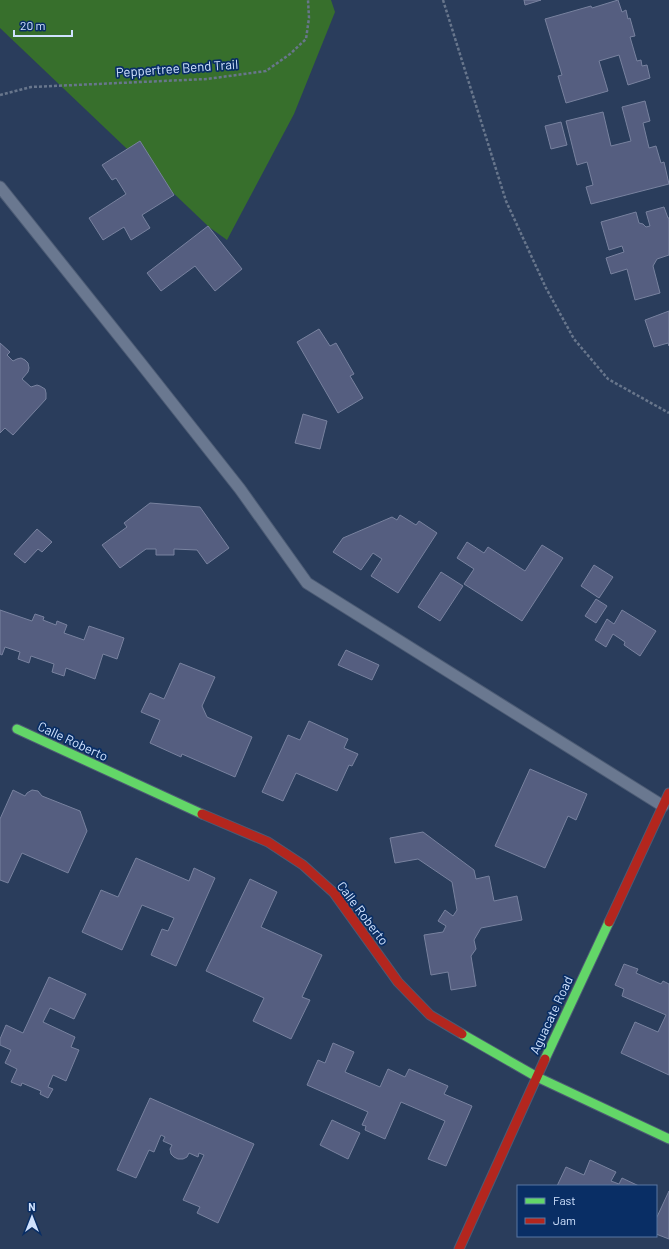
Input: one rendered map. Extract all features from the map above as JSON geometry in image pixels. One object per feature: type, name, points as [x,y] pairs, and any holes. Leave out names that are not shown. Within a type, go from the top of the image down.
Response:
[{"type":"street","name":"Calle Roberto","points":[[17,729],[184,806],[268,842],[303,865],[334,893],[398,982],[430,1014],[537,1077],[669,1139]]},
{"type":"street","name":"Aguacate Road","points":[[459,1249],[669,793]]},
{"type":"lane","points":[[0,187],[240,490],[307,583],[663,806]]},
{"type":"path","name":"Peppertree Bend Trail","points":[[0,95],[31,87],[207,79],[266,71],[290,54],[306,39],[309,18],[308,0]]},
{"type":"path","points":[[442,0],[506,200],[546,288],[574,339],[608,379],[669,413]]},
{"type":"green space","points":[[0,0],[331,0],[335,12],[294,114],[227,240],[209,227],[0,28]]},
{"type":"building","points":[[524,0],[541,0],[525,5]]},
{"type":"building","points":[[618,0],[622,12],[626,10],[628,19],[630,18],[635,36],[630,37],[637,61],[641,60],[642,66],[647,65],[650,78],[628,85],[619,55],[599,61],[608,91],[566,103],[558,76],[562,75],[545,19]]},
{"type":"building","points":[[645,101],[650,121],[643,123],[649,148],[656,146],[661,163],[664,162],[669,184],[591,204],[586,187],[593,185],[587,162],[577,165],[566,121],[603,112],[611,146],[631,141],[622,107]]},
{"type":"building","points":[[561,122],[567,145],[551,149],[545,126]]},
{"type":"building","points":[[140,141],[174,195],[142,215],[150,228],[131,240],[124,227],[103,240],[89,218],[126,194],[116,178],[112,180],[102,165]]},
{"type":"building","points":[[664,207],[669,218],[669,255],[657,259],[653,266],[660,293],[635,300],[627,269],[611,274],[606,258],[624,252],[622,246],[609,250],[601,222],[636,212],[639,223],[646,227],[650,226],[646,212]]},
{"type":"building","points":[[208,226],[242,269],[215,291],[195,266],[161,291],[147,273]]},
{"type":"building","points":[[669,311],[669,346],[668,343],[654,347],[645,320]]},
{"type":"building","points":[[319,329],[330,346],[336,343],[354,374],[350,376],[363,398],[338,413],[297,342]]},
{"type":"building","points":[[0,343],[10,352],[7,355],[13,361],[21,358],[28,363],[28,372],[22,379],[31,387],[37,385],[40,386],[45,389],[46,393],[46,399],[13,435],[5,428],[0,433]]},
{"type":"building","points":[[303,414],[327,421],[320,449],[295,443]]},
{"type":"building","points":[[150,503],[200,507],[229,548],[207,564],[197,550],[174,549],[174,555],[156,555],[156,549],[146,549],[120,568],[102,545],[127,527],[124,523]]},
{"type":"building","points":[[400,515],[416,525],[419,521],[437,533],[398,593],[371,576],[382,559],[373,553],[361,570],[333,552],[343,538],[392,517],[397,520]]},
{"type":"building","points":[[37,529],[52,542],[42,552],[38,549],[25,563],[14,554]]},
{"type":"building","points":[[467,542],[484,553],[488,547],[525,571],[542,545],[563,558],[522,621],[464,584],[474,569],[457,558]]},
{"type":"building","points":[[594,565],[613,577],[599,598],[581,586]]},
{"type":"building","points":[[441,572],[463,586],[440,621],[418,607]]},
{"type":"building","points":[[596,599],[607,606],[596,623],[585,616]]},
{"type":"building","points":[[0,610],[32,621],[35,614],[44,617],[43,620],[56,625],[57,621],[67,625],[64,633],[84,640],[89,626],[124,638],[117,659],[103,654],[95,679],[66,668],[64,676],[52,672],[54,664],[31,656],[29,663],[18,659],[20,652],[5,647],[2,655],[0,654]]},
{"type":"building","points":[[622,610],[656,631],[640,656],[624,645],[625,642],[613,634],[606,647],[595,640],[607,619],[614,624]]},
{"type":"building","points":[[346,650],[379,665],[372,680],[338,665]]},
{"type":"building","points":[[180,663],[215,677],[202,706],[207,717],[252,737],[235,777],[182,754],[181,757],[150,743],[160,720],[141,712],[150,693],[164,699]]},
{"type":"building","points":[[309,721],[348,739],[344,748],[358,754],[352,766],[349,765],[337,791],[296,773],[283,801],[262,792],[288,735],[300,740]]},
{"type":"building","points":[[530,769],[587,794],[576,820],[568,816],[545,868],[495,846]]},
{"type":"building","points":[[13,790],[25,796],[32,790],[38,791],[42,796],[80,811],[87,831],[68,873],[22,853],[8,883],[0,880],[0,819]]},
{"type":"building","points":[[423,832],[474,870],[476,879],[489,876],[494,901],[517,896],[522,920],[481,928],[474,940],[476,949],[471,956],[476,986],[451,990],[448,972],[431,975],[424,935],[443,932],[446,926],[438,921],[445,910],[453,916],[457,910],[452,882],[418,859],[395,863],[390,838]]},
{"type":"building","points":[[136,858],[189,881],[194,868],[215,878],[176,966],[151,955],[162,929],[168,931],[174,918],[142,905],[122,950],[82,932],[101,890],[118,897]]},
{"type":"building","points":[[250,879],[277,892],[261,927],[322,955],[302,997],[310,1000],[291,1039],[253,1021],[264,998],[206,971]]},
{"type":"building","points":[[624,964],[638,969],[636,973],[661,984],[663,981],[669,984],[669,1075],[621,1053],[635,1022],[658,1032],[666,1015],[622,996],[624,989],[615,985]]},
{"type":"building","points":[[49,977],[86,994],[74,1019],[50,1008],[43,1022],[75,1037],[71,1047],[79,1050],[66,1081],[53,1075],[48,1087],[53,1089],[48,1098],[40,1094],[41,1091],[22,1083],[21,1086],[11,1082],[17,1069],[5,1063],[11,1050],[0,1045],[0,1039],[6,1025],[23,1033]]},
{"type":"building","points":[[333,1043],[354,1052],[345,1072],[380,1087],[388,1069],[405,1077],[409,1069],[448,1086],[444,1094],[472,1106],[446,1166],[428,1159],[445,1121],[401,1102],[385,1139],[365,1130],[366,1126],[362,1125],[368,1112],[307,1085],[318,1060],[325,1063]]},
{"type":"building","points":[[150,1098],[254,1144],[218,1223],[197,1213],[200,1207],[183,1200],[204,1155],[199,1153],[198,1157],[189,1153],[187,1157],[178,1159],[171,1154],[170,1149],[172,1145],[163,1141],[165,1137],[161,1135],[154,1152],[149,1150],[136,1178],[117,1170]]},
{"type":"building","points":[[332,1120],[360,1133],[348,1159],[320,1145]]},
{"type":"building","points":[[590,1160],[616,1172],[611,1181],[619,1184],[622,1178],[637,1185],[557,1185],[566,1167],[584,1175]]},
{"type":"building","points":[[669,1191],[669,1239],[657,1234],[657,1217]]},
{"type":"traffic: fast","points":[[17,729],[202,814]]},
{"type":"traffic: fast","points":[[545,1059],[609,922]]},
{"type":"traffic: fast","points":[[462,1034],[537,1077],[669,1139]]},
{"type":"traffic: jam","points":[[609,922],[669,793]]},
{"type":"traffic: jam","points":[[202,814],[268,842],[303,865],[334,893],[398,982],[430,1015],[462,1034]]},
{"type":"traffic: jam","points":[[459,1249],[545,1059]]}]
